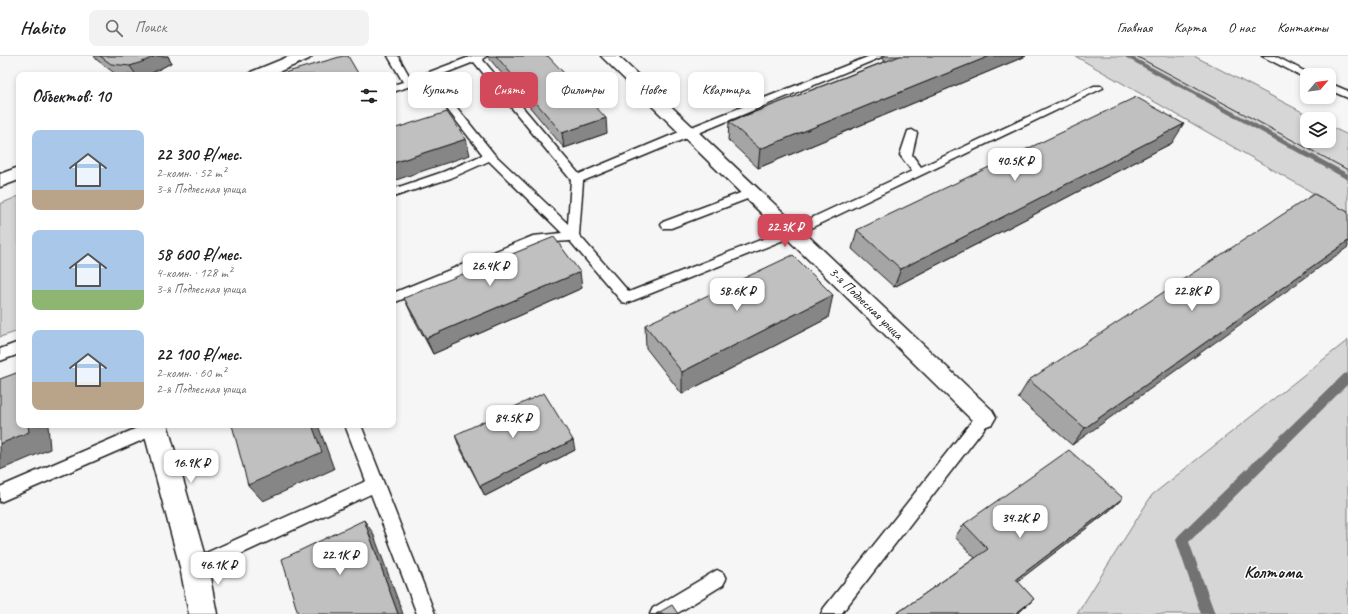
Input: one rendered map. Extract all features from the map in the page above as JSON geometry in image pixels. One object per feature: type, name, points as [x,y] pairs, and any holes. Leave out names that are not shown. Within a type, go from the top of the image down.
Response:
[{"type":"street","points":[[264,72],[304,56]]},
{"type":"street","name":"3-я Подлесная улица","points":[[609,56],[984,416]]},
{"type":"street","points":[[0,179],[16,173]]},
{"type":"street","points":[[156,428],[194,567],[203,614]]},
{"type":"lane","points":[[393,56],[408,82]]},
{"type":"lane","points":[[577,179],[688,132],[879,56]]},
{"type":"lane","points":[[1267,56],[1300,72]]},
{"type":"lane","points":[[440,72],[479,57],[577,179],[573,236]]},
{"type":"lane","points":[[396,88],[408,84]]},
{"type":"lane","points":[[452,108],[490,156],[573,236],[628,298],[792,232],[1098,88]]},
{"type":"lane","points":[[1336,89],[1348,95]]},
{"type":"lane","points":[[912,133],[906,155],[919,172]]},
{"type":"lane","points":[[396,192],[447,175],[490,156]]},
{"type":"lane","points":[[667,225],[751,193]]},
{"type":"lane","points":[[396,297],[537,240],[573,236]]},
{"type":"lane","points":[[0,354],[16,349]]},
{"type":"lane","points":[[830,614],[984,416]]},
{"type":"lane","points":[[0,495],[151,428]]},
{"type":"lane","points":[[354,428],[426,614]]},
{"type":"lane","points":[[194,567],[376,484]]},
{"type":"lane","points":[[659,614],[718,579]]},
{"type":"shaded area","points":[[1075,56],[1194,56],[1302,112],[1300,112],[1300,148],[1336,148],[1336,129],[1348,135],[1348,213]]},
{"type":"shaded area","points":[[16,197],[16,332],[0,337],[0,204]]},
{"type":"shaded area","points":[[1348,340],[1348,614],[1077,614],[1152,495]]},
{"type":"building","points":[[100,56],[155,56],[130,66],[111,64]]},
{"type":"building","points":[[343,56],[348,56],[357,72],[287,72]]},
{"type":"building","points":[[496,56],[548,56],[563,72],[546,72],[546,108],[597,108],[606,118],[562,133],[538,105],[538,72],[510,72]]},
{"type":"building","points":[[900,56],[990,56],[760,149],[729,122]]},
{"type":"building","points":[[1136,97],[1184,124],[901,269],[857,230]]},
{"type":"building","points":[[447,112],[466,139],[396,162],[396,128]]},
{"type":"building","points":[[1314,194],[1348,212],[1348,241],[1085,428],[1029,380]]},
{"type":"building","points":[[554,237],[580,272],[426,338],[404,298]]},
{"type":"building","points":[[793,255],[833,295],[682,372],[645,325]]},
{"type":"building","points":[[16,373],[16,428],[28,428],[29,432],[0,444],[0,379]]},
{"type":"building","points":[[544,393],[573,440],[480,486],[455,435]]},
{"type":"building","points":[[233,428],[313,428],[322,452],[248,485]]},
{"type":"building","points":[[1069,450],[1123,498],[1016,579],[1034,599],[1015,614],[896,614],[988,549],[964,524]]},
{"type":"building","points":[[364,520],[398,614],[298,614],[282,559]]},
{"type":"building","points":[[672,605],[678,614],[656,614]]},
{"type":"waterway","points":[[1126,56],[1348,177]]},
{"type":"waterway","points":[[1208,614],[1182,540],[1348,377]]},
{"type":"tram line","points":[[1136,56],[1348,170]]},
{"type":"district","name":"Колтома","points":[[1273,572]]}]
